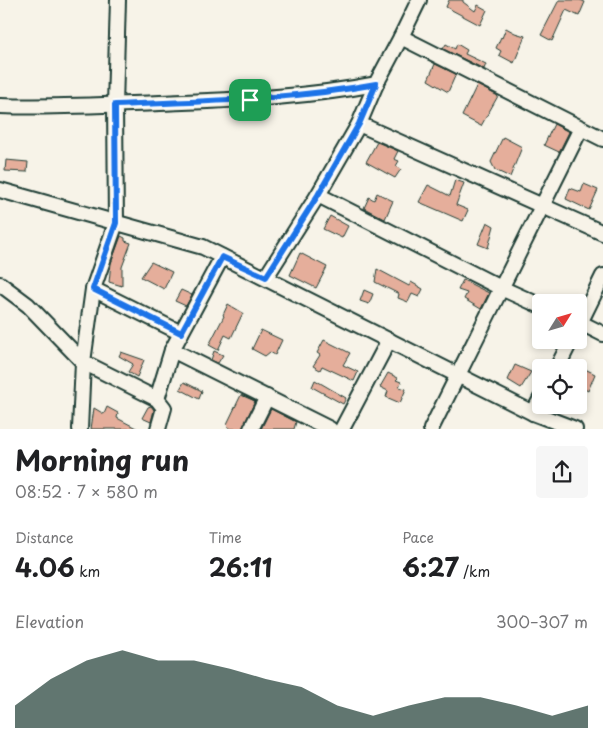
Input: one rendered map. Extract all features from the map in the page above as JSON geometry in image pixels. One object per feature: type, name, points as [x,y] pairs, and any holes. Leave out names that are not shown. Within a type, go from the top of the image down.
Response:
[{"type":"street","points":[[80,429],[83,362],[93,289],[116,223],[115,105],[118,0]]},
{"type":"street","points":[[266,277],[318,195],[359,124],[376,84],[419,0]]},
{"type":"street","points":[[401,37],[603,138]]},
{"type":"street","points":[[0,106],[57,108],[250,100],[336,92],[376,84]]},
{"type":"street","points":[[359,124],[603,233]]},
{"type":"street","points":[[430,429],[581,128]]},
{"type":"street","points":[[0,190],[194,244],[266,277],[532,412]]},
{"type":"street","points":[[318,195],[532,302]]},
{"type":"street","points":[[157,399],[172,350],[222,257]]},
{"type":"street","points":[[588,305],[603,276]]},
{"type":"street","points":[[0,284],[28,305],[83,362],[157,399],[164,408],[158,429]]},
{"type":"street","points":[[93,289],[181,333]]},
{"type":"street","points":[[588,327],[603,334]]},
{"type":"street","points":[[342,429],[389,340]]},
{"type":"street","points":[[172,350],[330,429]]},
{"type":"street","points":[[251,429],[267,397]]},
{"type":"street","points":[[536,414],[575,429]]},
{"type":"building","points":[[449,0],[463,0],[475,11],[478,5],[487,10],[480,25],[446,7]]},
{"type":"building","points":[[559,0],[580,0],[585,2],[579,16],[566,10],[552,41],[541,35]]},
{"type":"building","points":[[506,28],[525,36],[514,63],[499,55],[501,51],[496,48]]},
{"type":"building","points":[[446,44],[455,49],[457,44],[467,50],[465,54],[486,64],[484,69],[443,49]]},
{"type":"building","points":[[435,64],[456,74],[448,92],[428,80]]},
{"type":"building","points":[[477,85],[498,96],[481,126],[462,116]]},
{"type":"building","points":[[554,124],[569,132],[559,152],[544,145]]},
{"type":"building","points":[[503,137],[522,147],[510,177],[495,170],[491,162]]},
{"type":"building","points":[[377,142],[398,151],[394,159],[399,161],[396,166],[401,169],[395,178],[366,162]]},
{"type":"building","points":[[6,160],[28,162],[27,172],[5,171]]},
{"type":"building","points":[[455,180],[464,183],[456,205],[468,210],[463,221],[419,202],[428,185],[450,196]]},
{"type":"building","points":[[584,184],[598,190],[589,210],[566,199],[570,188],[581,192]]},
{"type":"building","points":[[377,193],[393,201],[385,219],[364,208],[369,197],[374,200]]},
{"type":"building","points":[[330,216],[348,226],[342,238],[323,229]]},
{"type":"building","points":[[487,222],[494,226],[488,248],[478,244]]},
{"type":"building","points":[[121,236],[125,238],[125,241],[131,243],[122,267],[122,286],[109,282],[111,263]]},
{"type":"building","points":[[300,253],[327,267],[316,288],[290,275]]},
{"type":"building","points":[[151,262],[172,272],[164,289],[141,277]]},
{"type":"building","points":[[377,269],[409,286],[411,282],[423,289],[419,297],[412,294],[408,302],[398,298],[399,294],[375,282]]},
{"type":"building","points":[[463,280],[489,293],[481,309],[464,299],[467,293],[458,290]]},
{"type":"building","points":[[181,290],[192,295],[186,306],[175,301]]},
{"type":"building","points":[[364,290],[373,294],[369,304],[360,301]]},
{"type":"building","points":[[228,304],[243,313],[231,338],[225,335],[218,350],[209,345]]},
{"type":"building","points":[[261,330],[282,340],[275,355],[270,352],[265,356],[252,349]]},
{"type":"building","points":[[324,340],[350,353],[343,365],[358,372],[354,381],[322,366],[320,370],[313,366],[320,355],[317,353]]},
{"type":"building","points":[[214,351],[223,355],[218,363],[211,360]]},
{"type":"building","points":[[121,352],[144,360],[137,377],[128,372],[133,364],[119,356]]},
{"type":"building","points":[[515,365],[531,372],[521,388],[508,380]]},
{"type":"building","points":[[587,370],[595,374],[587,390]]},
{"type":"building","points":[[388,373],[398,378],[396,380],[401,382],[399,387],[406,389],[400,403],[386,397],[388,391],[380,387]]},
{"type":"building","points":[[315,380],[346,398],[343,404],[312,387]]},
{"type":"building","points":[[184,382],[202,391],[199,399],[180,389]]},
{"type":"building","points":[[241,395],[255,401],[242,429],[232,429],[227,424]]},
{"type":"building","points":[[151,406],[154,410],[151,422],[142,418],[148,407]]},
{"type":"building","points":[[107,407],[118,413],[117,418],[138,429],[91,429],[94,408],[104,414]]},
{"type":"building","points":[[271,409],[296,422],[294,429],[261,429]]},
{"type":"route","points":[[376,84],[359,124],[318,195],[266,277],[222,257],[181,333],[93,289],[116,223],[115,105],[250,100],[336,92],[376,84]]}]
